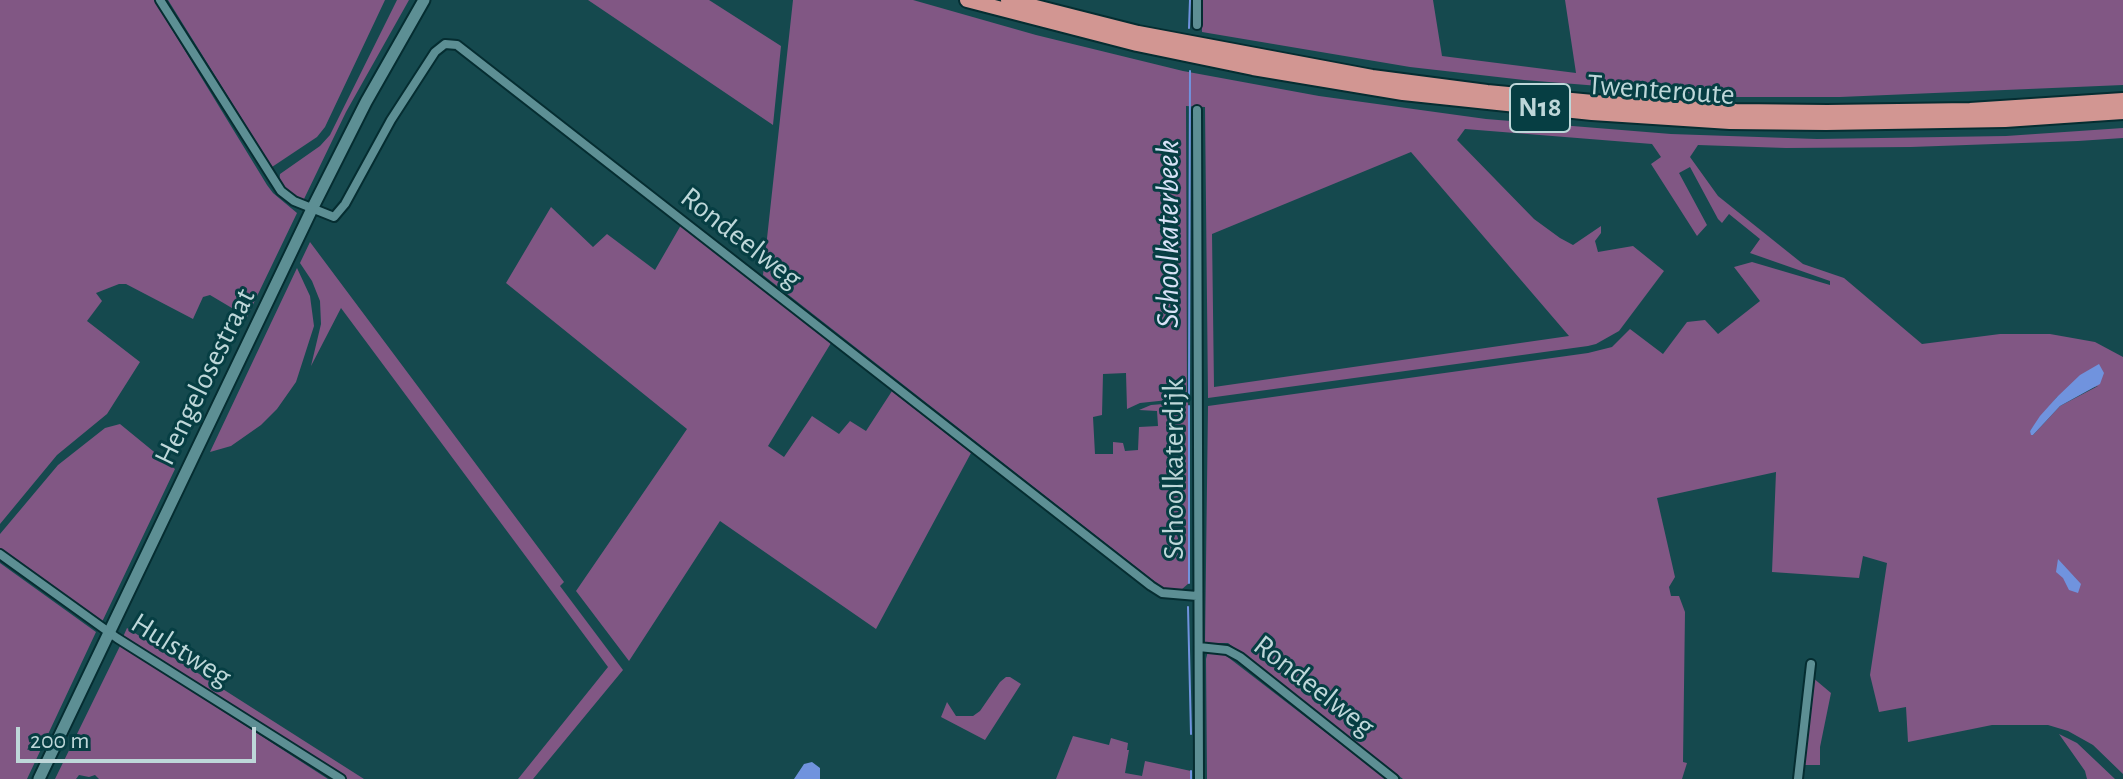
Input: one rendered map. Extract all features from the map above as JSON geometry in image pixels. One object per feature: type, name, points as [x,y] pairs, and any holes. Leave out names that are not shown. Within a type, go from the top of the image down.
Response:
[{"type":"highway","name":"Twenteroute","points":[[967,0],[1137,44],[1253,68],[1403,93],[1592,113],[1730,122],[1826,123],[2005,120],[2123,112]]},
{"type":"highway","name":"Twenteroute","points":[[1008,0],[1138,33],[1327,69],[1472,90],[1593,102],[1736,111],[1827,112],[1970,110],[2123,100]]},
{"type":"main road","name":"Hengelosestraat","points":[[39,779],[312,209],[366,102],[424,0]]},
{"type":"street","points":[[160,0],[281,191],[312,209]]},
{"type":"street","points":[[1197,0],[1197,25]]},
{"type":"street","name":"Rondeelweg","points":[[312,209],[334,217],[339,214],[391,120],[435,52],[445,44],[457,45],[1151,586],[1174,596],[1197,596]]},
{"type":"street","name":"Schoolkaterdijk","points":[[1197,110],[1199,779]]},
{"type":"street","name":"Hulstweg","points":[[0,554],[109,633],[341,779]]},
{"type":"street","name":"Rondeelweg","points":[[1199,647],[1227,650],[1240,657],[1394,779]]},
{"type":"street","points":[[1798,779],[1811,664]]},
{"type":"shaded area","points":[[0,0],[154,0],[267,185],[297,213],[247,317],[210,295],[203,297],[193,319],[126,284],[96,293],[102,301],[87,321],[140,362],[107,414],[57,455],[0,524]]},
{"type":"shaded area","points":[[168,0],[385,0],[325,127],[317,137],[272,167]]},
{"type":"shaded area","points":[[397,0],[409,0],[346,112],[304,199],[295,199],[279,184],[280,174],[320,146],[330,135]]},
{"type":"shaded area","points":[[588,0],[709,0],[781,46],[773,125]]},
{"type":"shaded area","points":[[793,0],[913,0],[1036,35],[1183,71],[1319,96],[1486,119],[1671,134],[1817,139],[2006,136],[2123,128],[2123,138],[2078,141],[1911,147],[1698,145],[1690,157],[1718,196],[1803,264],[1844,278],[1922,344],[2000,334],[2050,334],[2095,342],[2123,357],[2123,774],[2093,745],[2068,731],[2048,725],[1992,725],[1908,742],[1906,707],[1879,712],[1870,675],[1887,563],[1863,556],[1859,578],[1772,572],[1776,472],[1657,498],[1675,577],[1669,587],[1671,596],[1679,596],[1685,612],[1683,762],[1687,763],[1682,779],[1403,779],[1228,643],[1205,643],[1208,406],[1588,353],[1612,347],[1630,329],[1663,354],[1687,322],[1705,320],[1718,334],[1760,301],[1734,267],[1752,262],[1830,285],[1830,281],[1750,253],[1760,239],[1729,214],[1722,223],[1718,219],[1690,167],[1679,173],[1707,225],[1697,236],[1651,164],[1661,157],[1652,144],[1465,129],[1457,140],[1534,219],[1560,238],[1573,245],[1601,226],[1601,233],[1595,241],[1598,252],[1633,246],[1664,271],[1619,331],[1588,346],[1208,398],[1205,107],[1186,106],[1187,398],[1140,403],[1127,409],[1126,373],[1103,374],[1102,415],[1093,417],[1095,454],[1113,454],[1113,442],[1123,443],[1125,451],[1138,450],[1139,427],[1158,426],[1157,411],[1139,410],[1151,405],[1188,402],[1189,583],[1181,590],[1163,588],[763,275]],"holes":[[[1411,152],[1569,336],[1214,387],[1212,234]],[[2098,386],[2060,406],[2033,435],[2030,431],[2057,397]]]},
{"type":"shaded area","points":[[1201,0],[1433,0],[1442,56],[1576,73],[1565,0],[2123,0],[2123,85],[1840,97],[1737,97],[1524,80],[1410,67],[1202,32]]},
{"type":"shaded area","points":[[551,207],[593,247],[607,234],[655,270],[681,225],[831,343],[768,446],[784,457],[812,416],[839,434],[850,421],[866,431],[892,391],[971,453],[876,629],[720,521],[629,661],[576,591],[687,429],[506,283]]},
{"type":"shaded area","points":[[310,242],[564,582],[560,586],[623,670],[533,779],[518,779],[608,667],[341,308],[311,366],[321,324],[320,301],[300,263]]},
{"type":"shaded area","points":[[297,268],[310,296],[314,326],[296,382],[261,425],[231,446],[210,452]]},
{"type":"shaded area","points":[[120,424],[175,469],[102,622],[0,552],[0,534],[58,465],[105,428]]},
{"type":"shaded area","points":[[0,563],[96,632],[27,779],[0,779]]},
{"type":"shaded area","points":[[127,628],[364,779],[346,779],[127,641],[123,637]]},
{"type":"shaded area","points":[[120,646],[328,779],[99,779],[95,775],[79,775],[76,779],[55,779]]},
{"type":"shaded area","points":[[1208,651],[1220,651],[1386,779],[1207,779]]},
{"type":"shaded area","points":[[1006,677],[1021,684],[985,740],[941,717],[947,702],[956,716],[973,716]]},
{"type":"shaded area","points":[[1812,677],[1831,693],[1820,747],[1820,765],[1802,765]]},
{"type":"shaded area","points":[[2059,734],[2077,743],[2115,779],[2087,779],[2085,771]]},
{"type":"shaded area","points":[[1073,736],[1109,745],[1111,738],[1128,743],[1125,773],[1142,776],[1145,761],[1191,771],[1191,779],[1056,779]]},
{"type":"water","points":[[2099,364],[2104,373],[2100,384],[2060,406],[2031,435],[2030,431],[2040,416],[2057,397],[2080,375]]},
{"type":"water","points":[[2058,559],[2081,584],[2078,593],[2069,590],[2056,572]]},
{"type":"water","points":[[812,762],[820,768],[820,779],[794,779],[804,764]]},
{"type":"waterway","name":"Schoolkaterbeek","points":[[1189,28],[1190,0]]},
{"type":"waterway","name":"Schoolkaterbeek","points":[[1189,397],[1190,71]]},
{"type":"waterway","name":"Schoolkaterbeek","points":[[1189,406],[1189,583]]},
{"type":"waterway","name":"Schoolkaterbeek","points":[[1188,607],[1191,734]]},
{"type":"waterway","name":"Schoolkaterbeek","points":[[1191,771],[1191,779]]}]
